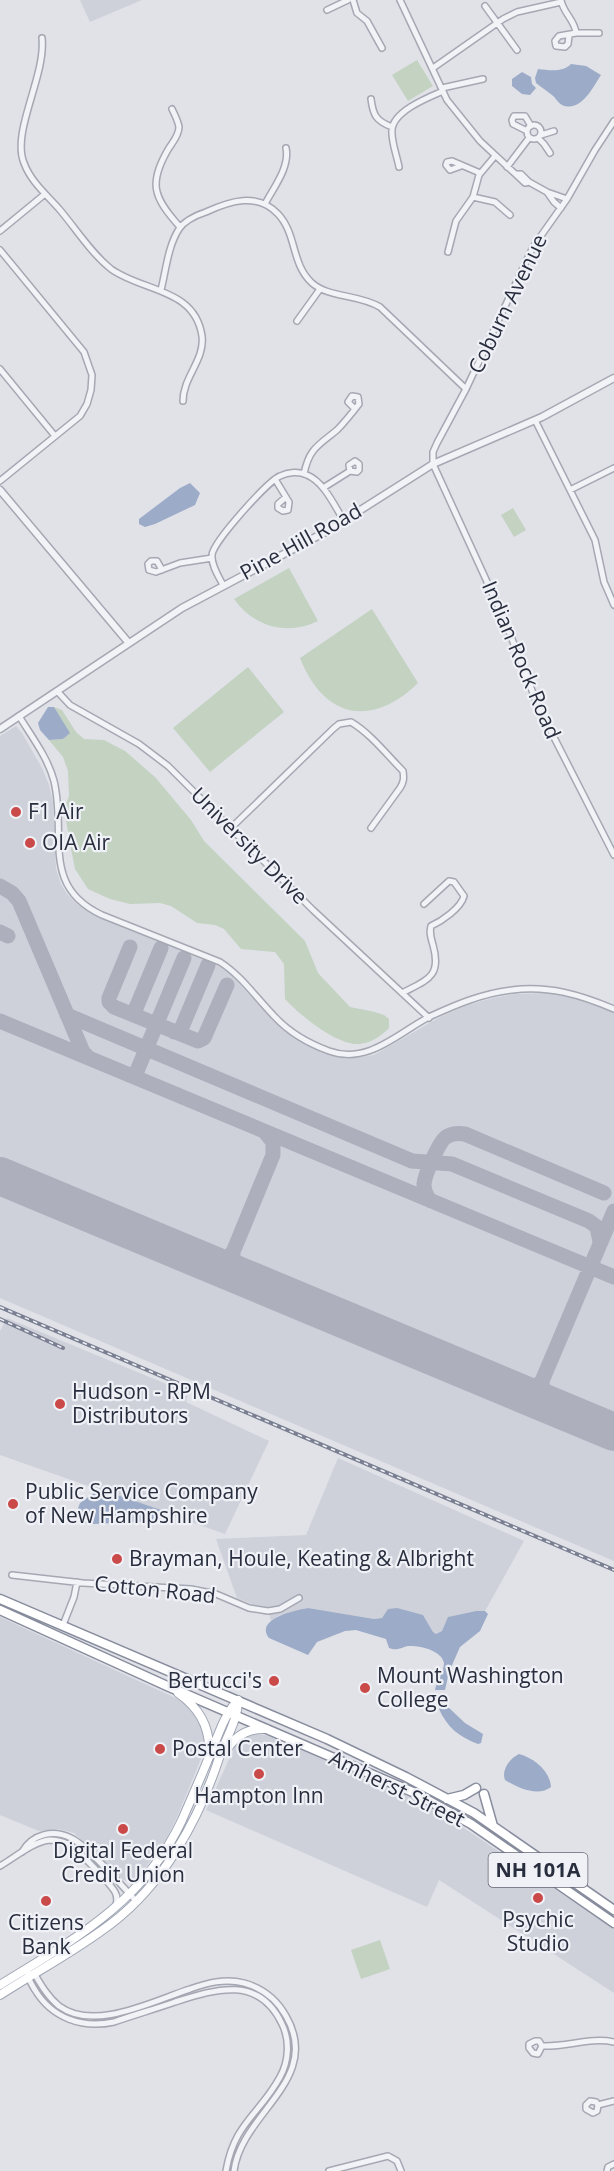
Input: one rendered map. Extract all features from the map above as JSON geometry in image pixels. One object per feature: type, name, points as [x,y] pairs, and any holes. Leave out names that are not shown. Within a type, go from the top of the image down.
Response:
[{"type":"highway","name":"Amherst Street","points":[[0,1599],[361,1754],[447,1798],[493,1826],[614,1910]]},
{"type":"highway","name":"Amherst Street","points":[[0,1610],[442,1806],[614,1923]]},
{"type":"highway","points":[[447,1798],[464,1795],[476,1788]]},
{"type":"highway","points":[[484,1794],[493,1826]]},
{"type":"main road","points":[[167,1686],[187,1700],[202,1718],[209,1740],[207,1763]]},
{"type":"main road","points":[[0,1985],[30,1973],[105,1929],[133,1898],[169,1845],[238,1700]]},
{"type":"main road","points":[[0,1995],[151,1885],[174,1853],[195,1815],[216,1767],[232,1714]]},
{"type":"main road","points":[[216,1767],[236,1737],[249,1730],[268,1730]]},
{"type":"street","points":[[327,10],[351,0],[357,13],[367,21],[382,48]]},
{"type":"street","points":[[400,0],[447,100],[459,116],[495,156],[516,174],[521,174],[548,192],[567,198]]},
{"type":"street","points":[[433,68],[517,12],[561,1],[574,22],[576,33]]},
{"type":"street","points":[[485,6],[499,22],[517,50]]},
{"type":"street","points":[[569,36],[576,33],[599,33]]},
{"type":"street","points":[[42,38],[42,57],[24,128],[21,152],[26,169],[106,265],[121,275],[176,296],[193,313],[202,337],[201,354],[185,388],[183,401]]},
{"type":"street","points":[[392,127],[412,104],[443,89],[483,79]]},
{"type":"street","points":[[371,99],[375,117],[392,127]]},
{"type":"street","points":[[172,109],[177,119],[178,132],[158,170],[156,189],[167,211],[180,227]]},
{"type":"street","points":[[529,138],[526,131],[513,124],[512,120],[514,116],[525,116],[531,126]]},
{"type":"street","name":"Coburn Avenue","points":[[433,464],[433,452],[437,443],[466,389],[532,247],[561,208],[614,121]]},
{"type":"street","points":[[526,131],[531,126]]},
{"type":"street","points":[[531,126],[538,127],[539,137],[550,153]]},
{"type":"street","points":[[392,127],[399,167]]},
{"type":"street","points":[[507,167],[529,138],[554,131]]},
{"type":"street","points":[[265,204],[286,165],[288,156],[286,148]]},
{"type":"street","points":[[448,252],[456,221],[473,197],[480,173],[495,156]]},
{"type":"street","points":[[461,166],[480,173]]},
{"type":"street","points":[[548,192],[561,208]]},
{"type":"street","points":[[0,231],[45,194]]},
{"type":"street","points":[[473,197],[495,202],[510,215]]},
{"type":"street","points":[[161,290],[171,249],[180,227],[202,213],[232,201],[247,200],[265,204],[278,213],[285,224],[299,267],[308,279],[320,289],[364,299],[380,307],[466,389]]},
{"type":"street","points":[[0,250],[84,352],[90,363],[92,375],[87,405],[80,416],[0,481]]},
{"type":"street","points":[[297,321],[320,289]]},
{"type":"street","points":[[0,369],[55,436]]},
{"type":"street","name":"Pine Hill Road","points":[[0,729],[128,642],[223,585],[344,520],[433,464],[535,420],[614,378]]},
{"type":"street","points":[[304,474],[313,449],[337,429],[355,409]]},
{"type":"street","points":[[535,420],[595,540],[604,582],[614,606]]},
{"type":"street","name":"Indian Rock Road","points":[[433,464],[505,621],[538,706],[614,855]]},
{"type":"street","points":[[570,490],[614,468]]},
{"type":"street","points":[[322,488],[350,471]]},
{"type":"street","points":[[223,585],[212,558],[215,547],[222,536],[274,479],[288,473],[304,474],[315,480],[344,520]]},
{"type":"street","points":[[274,479],[286,497]]},
{"type":"street","points":[[0,490],[128,642]]},
{"type":"street","points":[[162,570],[180,563],[212,558]]},
{"type":"street","name":"University Drive","points":[[57,690],[70,705],[153,753],[231,827],[313,910],[429,1018]]},
{"type":"street","points":[[19,716],[43,755],[54,783],[61,869],[71,893],[91,910],[220,962],[231,970],[286,1027],[314,1044],[333,1052],[359,1054],[372,1050],[429,1018],[469,1000],[512,989],[539,988],[568,992],[614,1008]]},
{"type":"street","points":[[231,827],[339,724],[351,722],[403,771],[404,776],[400,788],[371,828]]},
{"type":"street","points":[[402,993],[428,980],[433,974],[437,964],[429,932],[431,926],[437,924],[462,902],[464,896],[454,882],[449,881],[424,904]]},
{"type":"street","name":"Cotton Road","points":[[12,1575],[77,1582],[191,1589],[225,1597],[249,1608],[268,1611],[280,1609],[299,1598]]},
{"type":"street","name":"Cotton Road","points":[[63,1625],[77,1582]]},
{"type":"street","points":[[22,1852],[27,1844],[44,1834],[54,1833],[70,1837],[82,1845],[133,1898]]},
{"type":"street","points":[[0,1866],[22,1852],[50,1840],[68,1844],[114,1890],[117,1901],[114,1910]]},
{"type":"street","points":[[30,1973],[46,2005],[62,2017],[87,2024],[114,2022],[200,1994],[227,1988],[247,1991],[269,2005],[285,2029],[288,2046],[285,2065],[273,2088],[240,2132],[232,2148],[226,2171]]},
{"type":"street","points":[[30,1973],[60,2006],[75,2014],[91,2017],[110,2015],[197,1987],[225,1981],[261,1990],[279,2004],[289,2021],[293,2034],[296,2054],[293,2067],[285,2085],[245,2138],[237,2156],[234,2171]]},
{"type":"street","points":[[542,2046],[563,2046],[595,2040],[614,2042]]},
{"type":"street","points":[[598,2105],[614,2102]]},
{"type":"street","points":[[329,2171],[357,2168],[392,2157],[397,2161],[401,2171]]},
{"type":"street","points":[[607,2171],[608,2167],[614,2164]]},
{"type":"shaded area","points":[[80,0],[142,0],[90,22]]},
{"type":"shaded area","points":[[16,726],[42,768],[49,785],[53,803],[56,869],[67,894],[78,905],[101,918],[219,966],[228,972],[274,1021],[325,1054],[345,1059],[374,1055],[440,1017],[465,1006],[514,994],[549,993],[585,1000],[614,1013],[614,1561],[0,1298],[0,736]]},
{"type":"shaded area","points":[[7,1318],[188,1393],[186,1402],[269,1441],[225,1534],[0,1455],[0,1331]]},
{"type":"shaded area","points":[[338,1458],[524,1541],[485,1611],[449,1617],[442,1631],[436,1634],[423,1615],[385,1614],[382,1618],[374,1619],[308,1608],[278,1616],[271,1621],[267,1607],[254,1605],[237,1598],[216,1539],[306,1535]]},
{"type":"shaded area","points":[[0,1617],[182,1701],[189,1707],[201,1726],[205,1742],[203,1754],[177,1817],[166,1840],[136,1880],[131,1882],[123,1880],[74,1833],[59,1829],[39,1831],[0,1815]]},
{"type":"shaded area","points":[[256,1734],[271,1736],[416,1800],[458,1824],[614,1929],[614,1993],[439,1880],[427,1907],[206,1810],[235,1746],[244,1738]]},
{"type":"green space","points":[[417,60],[433,86],[408,101],[392,75]]},
{"type":"green space","points":[[513,508],[526,530],[514,537],[501,515]]},
{"type":"green space","points":[[289,568],[318,621],[295,628],[272,626],[251,616],[234,599]]},
{"type":"green space","points":[[372,609],[418,683],[384,707],[367,711],[351,710],[336,705],[322,694],[310,678],[300,658]]},
{"type":"green space","points":[[248,667],[284,712],[210,772],[173,728]]},
{"type":"green space","points":[[54,707],[62,710],[76,732],[84,739],[104,740],[125,751],[155,777],[191,820],[204,841],[305,941],[318,973],[350,1007],[384,1015],[389,1019],[389,1028],[376,1039],[360,1044],[330,1035],[309,1021],[285,999],[284,964],[275,952],[241,949],[224,929],[215,925],[197,923],[171,906],[160,903],[130,904],[110,899],[88,889],[75,869],[64,809],[69,796],[68,771],[63,757],[49,740],[63,739],[69,733]]},
{"type":"green space","points":[[380,1940],[390,1969],[361,1979],[351,1950]]},
{"type":"water","points":[[571,64],[586,66],[601,75],[586,98],[569,106],[562,105],[536,83],[535,78],[538,69],[560,70]]},
{"type":"water","points":[[522,72],[531,77],[532,84],[536,88],[530,95],[522,94],[512,86],[512,79]]},
{"type":"water","points":[[190,483],[200,493],[195,505],[155,524],[145,527],[139,524],[139,519]]},
{"type":"water","points":[[48,707],[54,707],[70,733],[63,739],[49,740],[40,730],[38,723]]},
{"type":"water","points":[[98,1490],[161,1510],[164,1519],[84,1523],[77,1511],[80,1503]]},
{"type":"water","points":[[308,1608],[374,1619],[382,1618],[388,1609],[397,1608],[423,1615],[436,1634],[442,1631],[448,1617],[476,1611],[485,1611],[488,1614],[480,1631],[460,1647],[449,1672],[445,1690],[435,1690],[444,1663],[439,1655],[429,1649],[408,1646],[392,1649],[389,1648],[386,1639],[356,1630],[345,1631],[317,1642],[308,1655],[269,1638],[266,1631],[272,1621],[286,1613]]},
{"type":"water","points":[[441,1705],[447,1706],[465,1723],[483,1734],[481,1743],[471,1741],[454,1731],[439,1709]]},
{"type":"water","points":[[519,1754],[540,1766],[548,1776],[551,1787],[534,1791],[505,1780],[504,1772],[507,1765]]},
{"type":"taxiway","points":[[0,886],[12,893],[19,901],[83,1052],[89,1058]]},
{"type":"taxiway","points":[[0,932],[8,936]]},
{"type":"taxiway","points":[[130,947],[109,1002],[114,1007],[198,1041],[204,1038],[227,985]]},
{"type":"taxiway","points":[[139,1017],[136,1008],[161,948]]},
{"type":"taxiway","points":[[129,1075],[137,1071],[184,958]]},
{"type":"taxiway","points":[[174,1032],[178,1032],[182,1027],[208,965]]},
{"type":"taxiway","points":[[67,1015],[412,1161],[452,1164],[589,1221],[597,1227],[600,1242]]},
{"type":"taxiway","points":[[0,1021],[614,1277]]},
{"type":"taxiway","points":[[201,1259],[218,1261],[226,1259],[233,1252],[273,1155],[273,1142],[265,1132]]},
{"type":"taxiway","points":[[431,1201],[425,1191],[425,1179],[443,1140],[457,1133],[465,1134],[604,1193]]},
{"type":"taxiway","points":[[517,1391],[532,1390],[542,1381],[614,1211]]},
{"type":"taxiway","points":[[233,1252],[233,1263],[245,1277]]},
{"type":"taxiway","points":[[542,1381],[543,1395],[556,1407]]},
{"type":"runway","points":[[0,1176],[614,1432]]},
{"type":"railway","points":[[0,1307],[614,1570]]},
{"type":"railway","points":[[0,1319],[63,1348]]},
{"type":"place","name":"F1 Air","points":[[16,812]]},
{"type":"place","name":"OIA Air","points":[[30,843]]},
{"type":"place","name":"Hudson - RPM Distributors","points":[[60,1404]]},
{"type":"place","name":"Public Service Company of New Hampshire","points":[[13,1504]]},
{"type":"place","name":"Brayman, Houle, Keating & Albright","points":[[117,1559]]},
{"type":"place","name":"Bertucci's","points":[[274,1681]]},
{"type":"place","name":"Mount Washington College","points":[[365,1688]]},
{"type":"place","name":"Postal Center","points":[[160,1749]]},
{"type":"place","name":"Hampton Inn","points":[[259,1774]]},
{"type":"place","name":"Digital Federal Credit Union","points":[[123,1829]]},
{"type":"place","name":"Psychic Studio","points":[[538,1898]]},
{"type":"place","name":"Citizens Bank","points":[[46,1901]]}]
